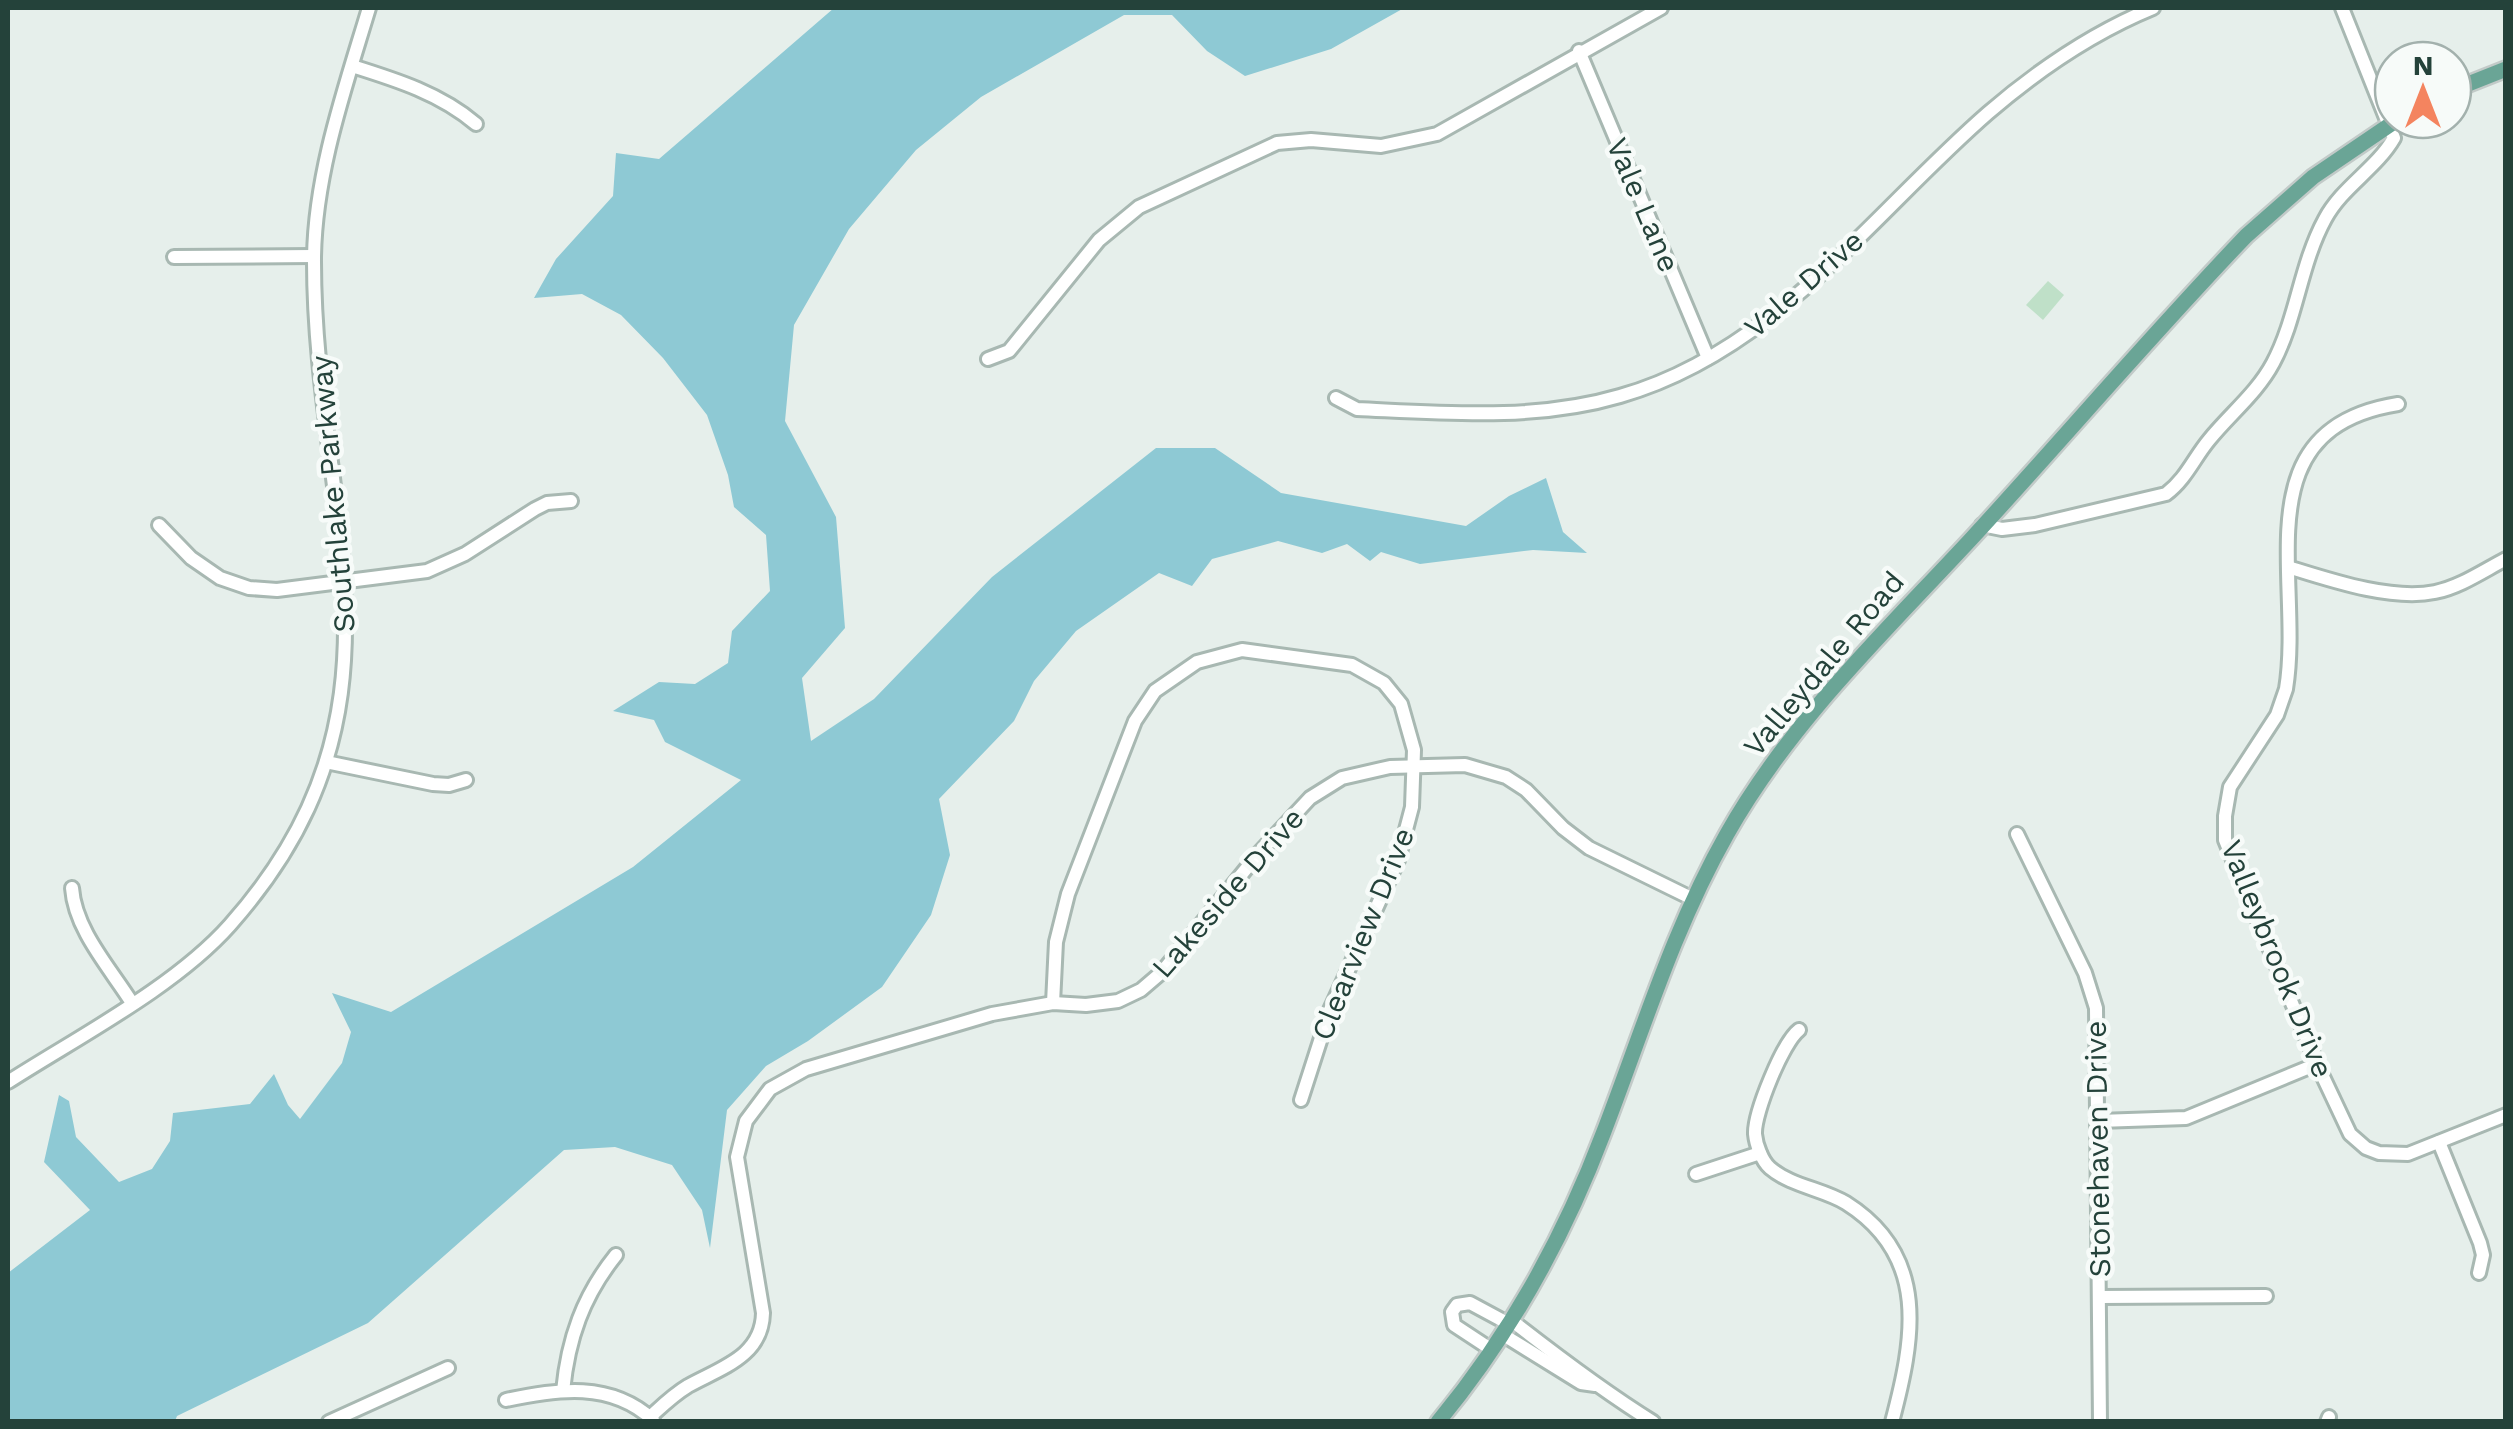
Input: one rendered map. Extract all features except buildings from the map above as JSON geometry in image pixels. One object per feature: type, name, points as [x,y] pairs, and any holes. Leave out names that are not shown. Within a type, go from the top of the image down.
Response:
[{"type":"main road","points":[[2473,82],[2506,69]]},
{"type":"main road","name":"Valleydale Road","points":[[1438,1422],[1492,1350],[1565,1222],[1591,1166],[1693,898],[1741,810],[1792,736],[2265,217],[2313,177],[2373,136]]},
{"type":"street","name":"Southlake Parkway","points":[[8,1082],[132,1003],[211,944],[258,891],[302,821],[326,762],[344,689],[347,624],[314,256],[322,181],[370,8]]},
{"type":"street","points":[[988,359],[1009,350],[1099,240],[1114,224],[1140,207],[1277,143],[1311,140],[1381,146],[1437,134],[1661,8]]},
{"type":"street","name":"Vale Drive","points":[[1336,398],[1357,409],[1528,413],[1624,396],[1708,358],[1753,332],[1801,292],[2016,90],[2078,45],[2153,8]]},
{"type":"street","points":[[2342,8],[2373,77]]},
{"type":"street","name":"Vale Lane","points":[[1579,52],[1708,358]]},
{"type":"street","points":[[352,66],[416,87],[476,124]]},
{"type":"street","points":[[1982,526],[2002,529],[2052,522],[2161,496],[2182,480],[2209,440],[2274,362],[2301,273],[2322,223],[2342,193],[2392,140]]},
{"type":"street","points":[[174,257],[314,256]]},
{"type":"street","name":"Valleybrook Drive","points":[[2398,404],[2350,416],[2335,425],[2314,445],[2299,470],[2291,495],[2286,689],[2278,714],[2230,787],[2224,816],[2225,840],[2345,1126],[2366,1148],[2396,1155],[2440,1142],[2506,1114]]},
{"type":"street","points":[[159,526],[190,558],[220,578],[262,590],[410,575],[438,568],[535,509],[571,500]]},
{"type":"street","points":[[2288,567],[2377,590],[2418,594],[2450,588],[2506,558]]},
{"type":"street","name":"Clearview Drive","points":[[1052,1003],[1060,921],[1110,783],[1142,709],[1156,691],[1186,668],[1242,650],[1322,659],[1365,670],[1384,683],[1401,704],[1413,737],[1412,807],[1406,838],[1330,1010],[1301,1100]]},
{"type":"street","points":[[326,762],[433,784],[466,780]]},
{"type":"street","name":"Lakeside Drive","points":[[652,1419],[683,1389],[740,1359],[761,1331],[762,1302],[737,1164],[742,1132],[760,1098],[782,1080],[816,1066],[992,1014],[1052,1003],[1104,1003],[1141,990],[1162,972],[1259,853],[1310,798],[1342,778],[1414,765],[1465,765],[1506,778],[1526,790],[1589,848],[1693,898]]},
{"type":"street","name":"Stonehaven Drive","points":[[2016,834],[2094,996],[2098,1028],[2100,1422]]},
{"type":"street","points":[[72,888],[76,912],[132,1003]]},
{"type":"street","points":[[1798,1030],[1790,1038],[1760,1109],[1755,1130],[1760,1153],[1771,1168],[1846,1204],[1875,1226],[1902,1265],[1911,1324],[1892,1422]]},
{"type":"street","points":[[2099,1121],[2186,1118],[2317,1064]]},
{"type":"street","points":[[2440,1142],[2480,1243],[2483,1255],[2479,1273]]},
{"type":"street","points":[[1696,1174],[1760,1153]]},
{"type":"street","points":[[564,1391],[576,1322],[616,1255]]},
{"type":"street","points":[[2100,1297],[2266,1296]]},
{"type":"street","points":[[1492,1350],[1454,1325],[1452,1312],[1457,1305],[1470,1303],[1582,1371],[1594,1385],[1653,1422]]},
{"type":"street","points":[[329,1422],[448,1368]]},
{"type":"street","points":[[506,1400],[564,1391],[613,1395],[626,1399],[652,1419]]},
{"type":"green space","points":[[2048,281],[2064,295],[2043,320],[2026,305]]},
{"type":"water","points":[[834,8],[1404,8],[1331,49],[1245,76],[1207,51],[1172,15],[1124,15],[981,97],[916,150],[849,229],[794,325],[785,421],[836,517],[845,628],[802,678],[811,741],[874,699],[992,577],[1156,448],[1215,448],[1281,493],[1466,526],[1509,496],[1546,478],[1563,532],[1587,553],[1533,550],[1420,564],[1381,552],[1370,561],[1347,544],[1322,553],[1278,541],[1212,559],[1192,586],[1159,573],[1076,631],[1034,681],[1014,721],[939,799],[950,855],[931,915],[882,987],[766,1066],[727,1110],[710,1248],[702,1210],[672,1165],[615,1147],[564,1150],[368,1323],[177,1416],[175,1421],[8,1421],[8,1273],[90,1210],[44,1162],[59,1095],[69,1101],[76,1137],[119,1182],[152,1169],[170,1141],[173,1113],[250,1104],[274,1074],[288,1105],[300,1119],[342,1063],[351,1032],[332,993],[391,1012],[633,867],[741,780],[665,742],[654,720],[613,711],[659,682],[695,684],[728,663],[732,631],[770,591],[766,535],[734,507],[728,475],[707,415],[663,358],[621,315],[582,294],[534,298],[556,259],[613,196],[616,153],[659,159]]}]
